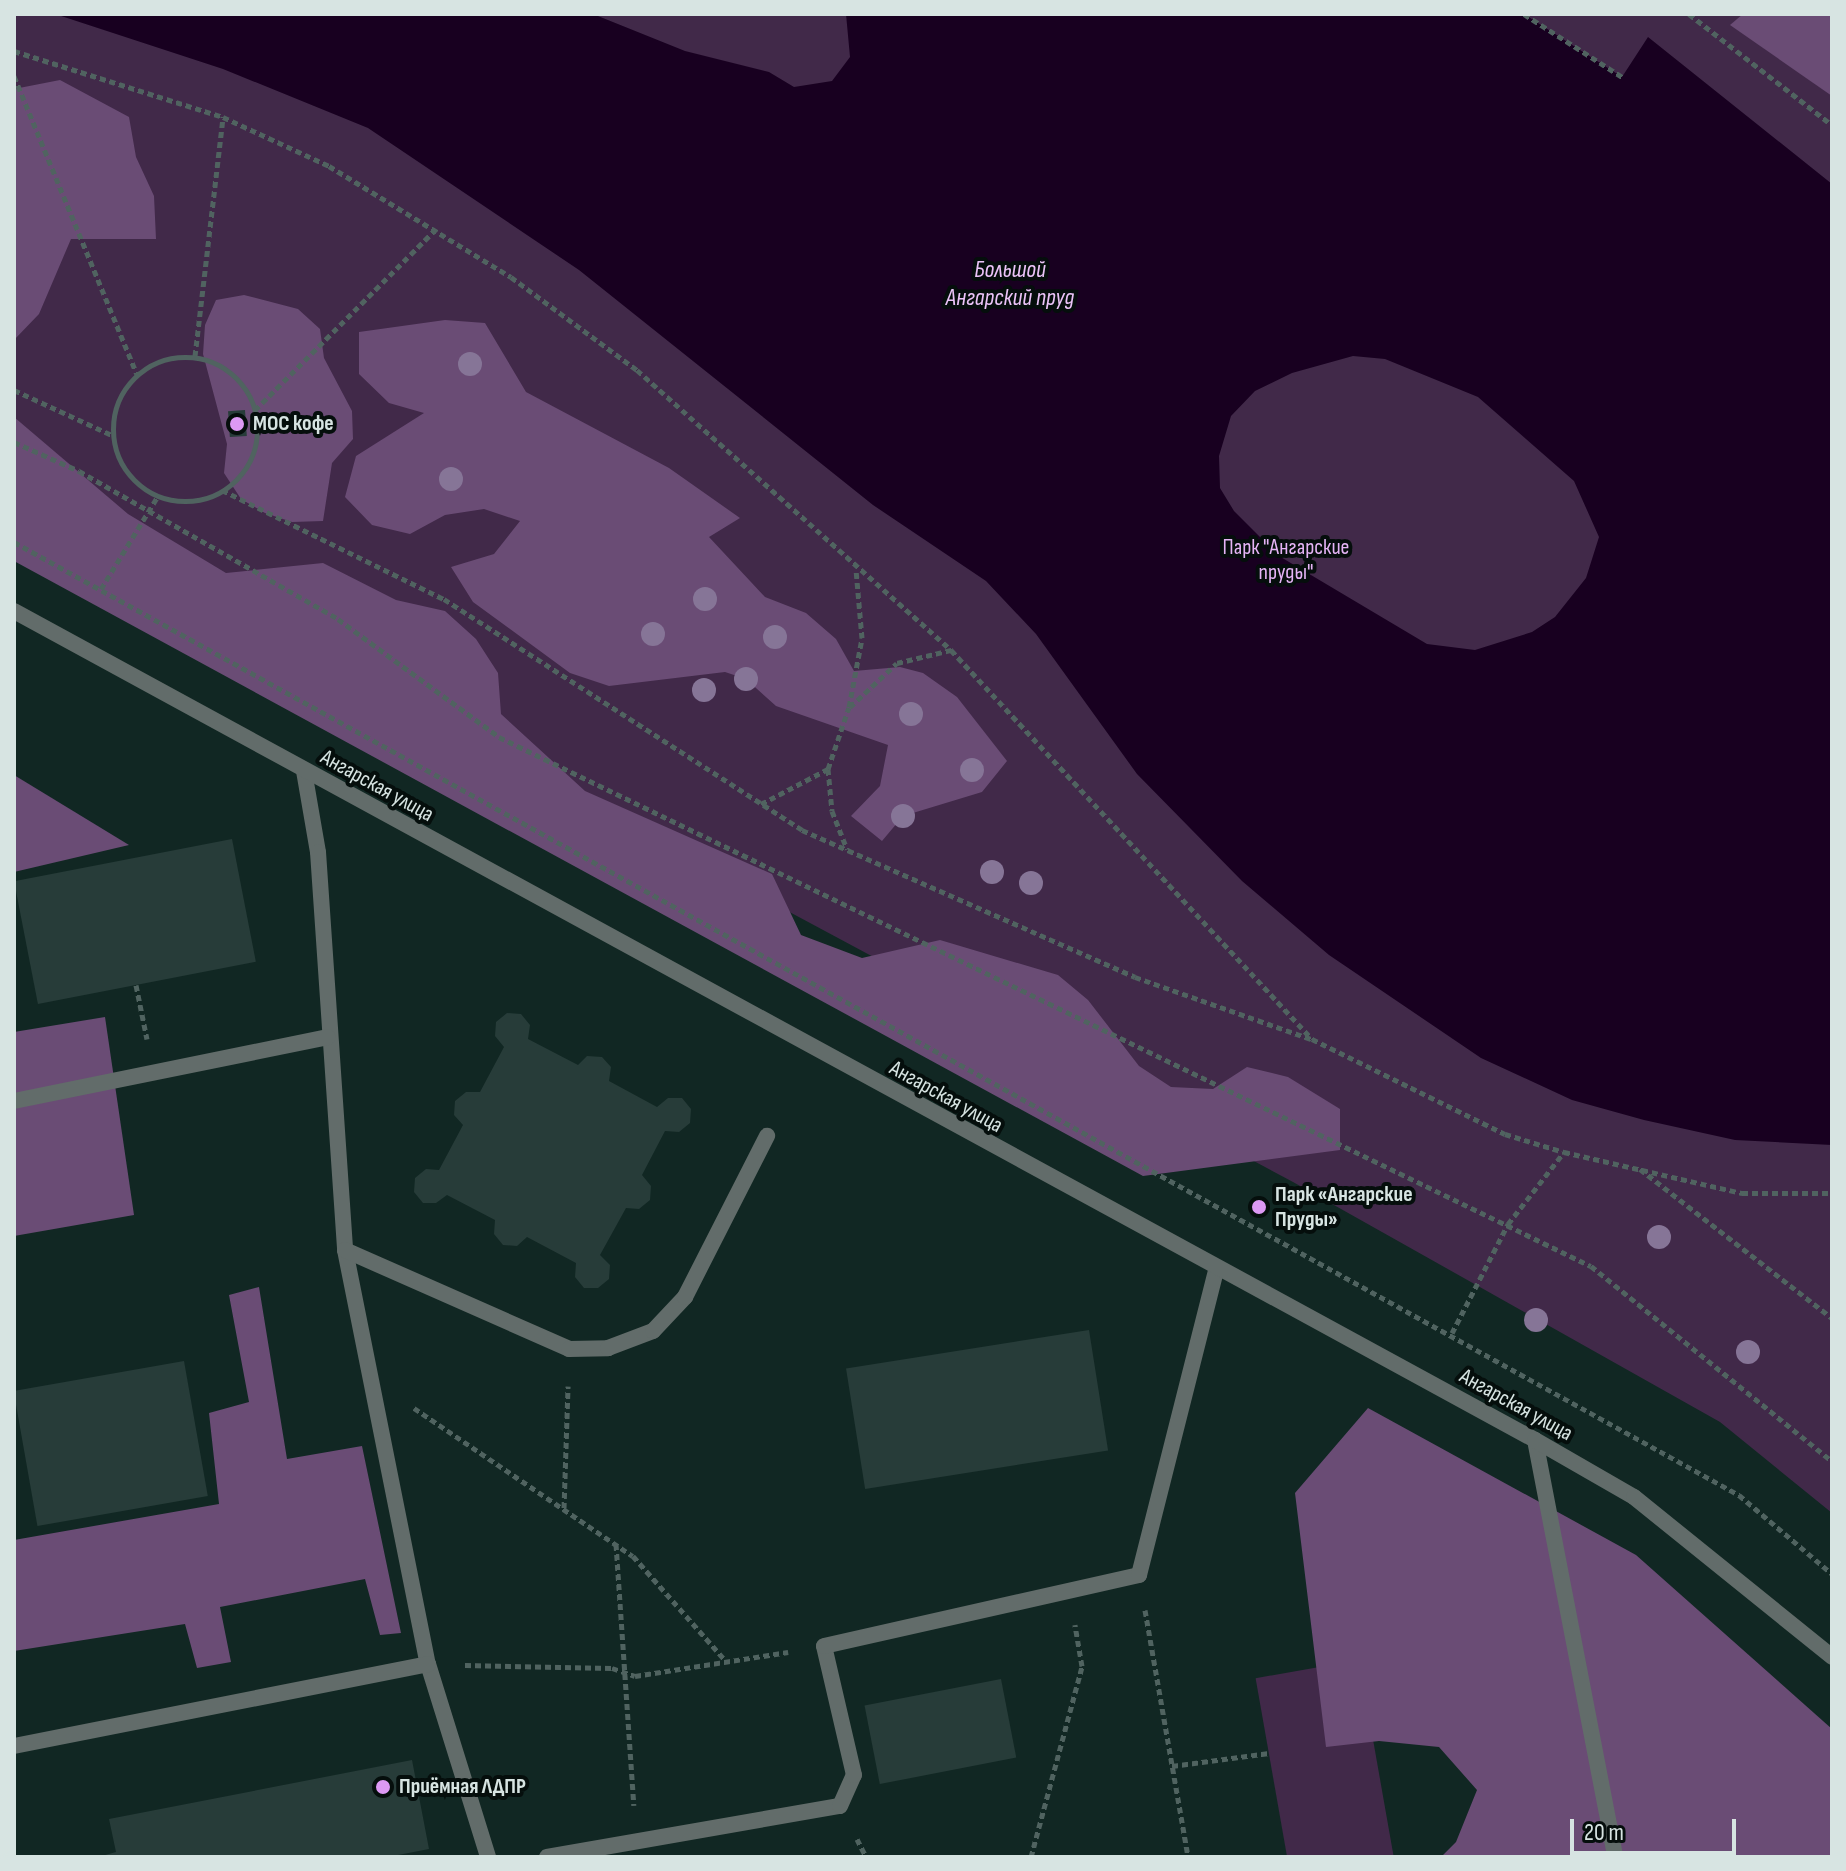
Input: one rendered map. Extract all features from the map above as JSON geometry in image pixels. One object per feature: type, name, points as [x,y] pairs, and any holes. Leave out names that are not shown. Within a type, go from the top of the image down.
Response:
[{"type":"street","name":"Ангарская улица","points":[[14,611],[1216,1270],[1535,1440],[1634,1497],[1832,1657]]},
{"type":"street","points":[[304,771],[318,852],[328,1037],[345,1250],[428,1664],[488,1857]]},
{"type":"street","points":[[14,1101],[328,1037]]},
{"type":"street","points":[[345,1250],[569,1349],[608,1348],[653,1331],[685,1297],[767,1136]]},
{"type":"street","points":[[547,1857],[840,1806],[854,1775],[824,1646],[1139,1575],[1216,1270]]},
{"type":"street","points":[[1535,1440],[1615,1857]]},
{"type":"street","points":[[14,1746],[428,1664]]},
{"type":"path","points":[[1524,14],[1622,77]]},
{"type":"path","points":[[1689,14],[1832,125]]},
{"type":"path","points":[[14,51],[223,117],[329,166],[438,227],[637,370],[856,569],[951,650],[1312,1039]]},
{"type":"path","points":[[14,76],[137,375]]},
{"type":"path","points":[[195,356],[223,117]]},
{"type":"path","points":[[255,410],[438,227]]},
{"type":"path","points":[[195,356],[233,375],[255,410],[252,456],[222,490],[201,499],[158,496],[127,472],[114,436],[115,414],[137,375],[164,359],[195,356]]},
{"type":"path","points":[[14,390],[114,436]]},
{"type":"path","points":[[14,442],[148,510],[338,619],[499,737],[1591,1266],[1832,1461]]},
{"type":"path","points":[[222,490],[444,599],[761,804],[848,851],[1135,977],[1312,1039],[1505,1134],[1564,1152],[1742,1193],[1832,1193]]},
{"type":"path","points":[[101,589],[158,496]]},
{"type":"path","points":[[14,542],[1452,1333],[1739,1495],[1832,1574]]},
{"type":"path","points":[[848,851],[832,811],[828,769],[849,707],[862,638],[856,569]]},
{"type":"path","points":[[849,707],[897,663],[951,650]]},
{"type":"path","points":[[761,804],[828,769]]},
{"type":"path","points":[[1452,1333],[1508,1224],[1564,1152]]},
{"type":"path","points":[[1638,1167],[1832,1318]]},
{"type":"path","points":[[564,1509],[569,1349]]},
{"type":"path","points":[[370,1378],[633,1556],[726,1661]]},
{"type":"path","points":[[616,1544],[636,1842]]},
{"type":"path","points":[[1139,1575],[1188,1857]]},
{"type":"path","points":[[1031,1857],[1082,1666],[1069,1591]]},
{"type":"path","points":[[428,1664],[625,1672],[824,1646]]},
{"type":"path","points":[[1172,1766],[1269,1753]]},
{"type":"green space","name":"Парк \"Ангарские пруды\"","points":[[14,14],[1832,14],[1832,1513],[1720,1422],[1293,1182],[536,776],[14,509]]},
{"type":"green space","points":[[1359,1660],[1394,1857],[1287,1857],[1256,1678]]},
{"type":"shaded area","points":[[1743,14],[1832,14],[1832,96],[1730,25]]},
{"type":"shaded area","points":[[60,80],[129,117],[136,157],[154,196],[156,239],[71,239],[39,314],[14,340],[14,89]]},
{"type":"shaded area","points":[[244,295],[298,309],[320,329],[324,358],[352,411],[353,439],[332,463],[323,521],[292,522],[265,513],[241,499],[224,473],[227,444],[203,354],[205,325],[216,300]]},
{"type":"shaded area","points":[[445,320],[485,323],[526,392],[669,468],[740,518],[709,537],[765,597],[806,613],[836,639],[854,671],[900,667],[923,673],[957,697],[1007,761],[982,792],[903,816],[882,841],[851,816],[880,786],[888,745],[776,706],[746,679],[725,672],[609,686],[570,673],[473,602],[451,567],[494,554],[520,521],[484,509],[445,515],[410,534],[372,525],[345,497],[356,456],[424,413],[389,403],[359,374],[359,332]]},
{"type":"shaded area","points":[[14,417],[128,514],[226,573],[323,563],[396,600],[445,611],[476,639],[498,673],[501,714],[585,791],[772,874],[801,935],[862,958],[940,940],[1058,975],[1088,1000],[1139,1066],[1171,1087],[1213,1089],[1247,1067],[1288,1077],[1340,1109],[1340,1150],[1143,1176],[14,561]]},
{"type":"shaded area","points":[[14,775],[129,845],[14,872]]},
{"type":"shaded area","points":[[105,1017],[134,1215],[14,1236],[14,1032]]},
{"type":"shaded area","points":[[259,1287],[287,1459],[362,1446],[401,1633],[380,1635],[365,1579],[220,1607],[231,1662],[197,1668],[185,1624],[14,1651],[14,1540],[219,1504],[209,1413],[249,1402],[229,1295]]},
{"type":"shaded area","points":[[1368,1408],[1636,1555],[1832,1729],[1832,1857],[1441,1857],[1456,1842],[1477,1790],[1439,1747],[1379,1741],[1326,1747],[1295,1493]]},
{"type":"water","name":"Большой Ангарский пруд","points":[[55,14],[593,14],[685,51],[769,72],[794,87],[832,81],[850,57],[846,14],[1524,14],[1622,77],[1648,37],[1832,184],[1832,1145],[1735,1140],[1644,1120],[1572,1100],[1481,1058],[1329,955],[1242,881],[1137,774],[1036,634],[986,581],[873,505],[579,270],[368,128],[223,69]],"holes":[[[1353,356],[1385,359],[1478,397],[1574,481],[1599,537],[1586,578],[1555,617],[1532,632],[1475,650],[1427,644],[1279,556],[1234,511],[1220,488],[1219,456],[1231,416],[1255,391],[1292,373]]]},
{"type":"building","name":"МОС кофе","points":[[245,410],[247,436],[230,437],[228,411]]},
{"type":"building","points":[[232,839],[256,962],[38,1004],[14,881]]},
{"type":"building","points":[[507,1013],[521,1014],[530,1025],[528,1039],[578,1065],[587,1056],[602,1057],[611,1067],[609,1081],[657,1107],[668,1098],[682,1098],[691,1109],[690,1123],[679,1132],[665,1131],[642,1175],[651,1186],[650,1200],[639,1209],[626,1208],[600,1255],[610,1265],[609,1279],[598,1288],[584,1288],[575,1277],[576,1263],[527,1237],[517,1246],[503,1245],[494,1234],[495,1220],[447,1195],[436,1203],[423,1203],[414,1192],[415,1178],[426,1169],[439,1170],[463,1125],[454,1115],[455,1101],[466,1092],[480,1092],[504,1047],[495,1036],[496,1022]]},
{"type":"building","points":[[1089,1330],[1108,1450],[865,1489],[846,1368]]},
{"type":"building","points":[[184,1361],[208,1496],[37,1526],[14,1391]]},
{"type":"building","points":[[1001,1679],[1016,1758],[880,1784],[865,1706]]},
{"type":"building","points":[[412,1760],[429,1849],[388,1857],[98,1857],[116,1852],[109,1819]]},
{"type":"place","name":"МОС кофе","points":[[237,424]]},
{"type":"place","name":"Парк «Ангарские Пруды»","points":[[1259,1207]]},
{"type":"place","name":"Приёмная ЛДПР","points":[[383,1787]]}]
